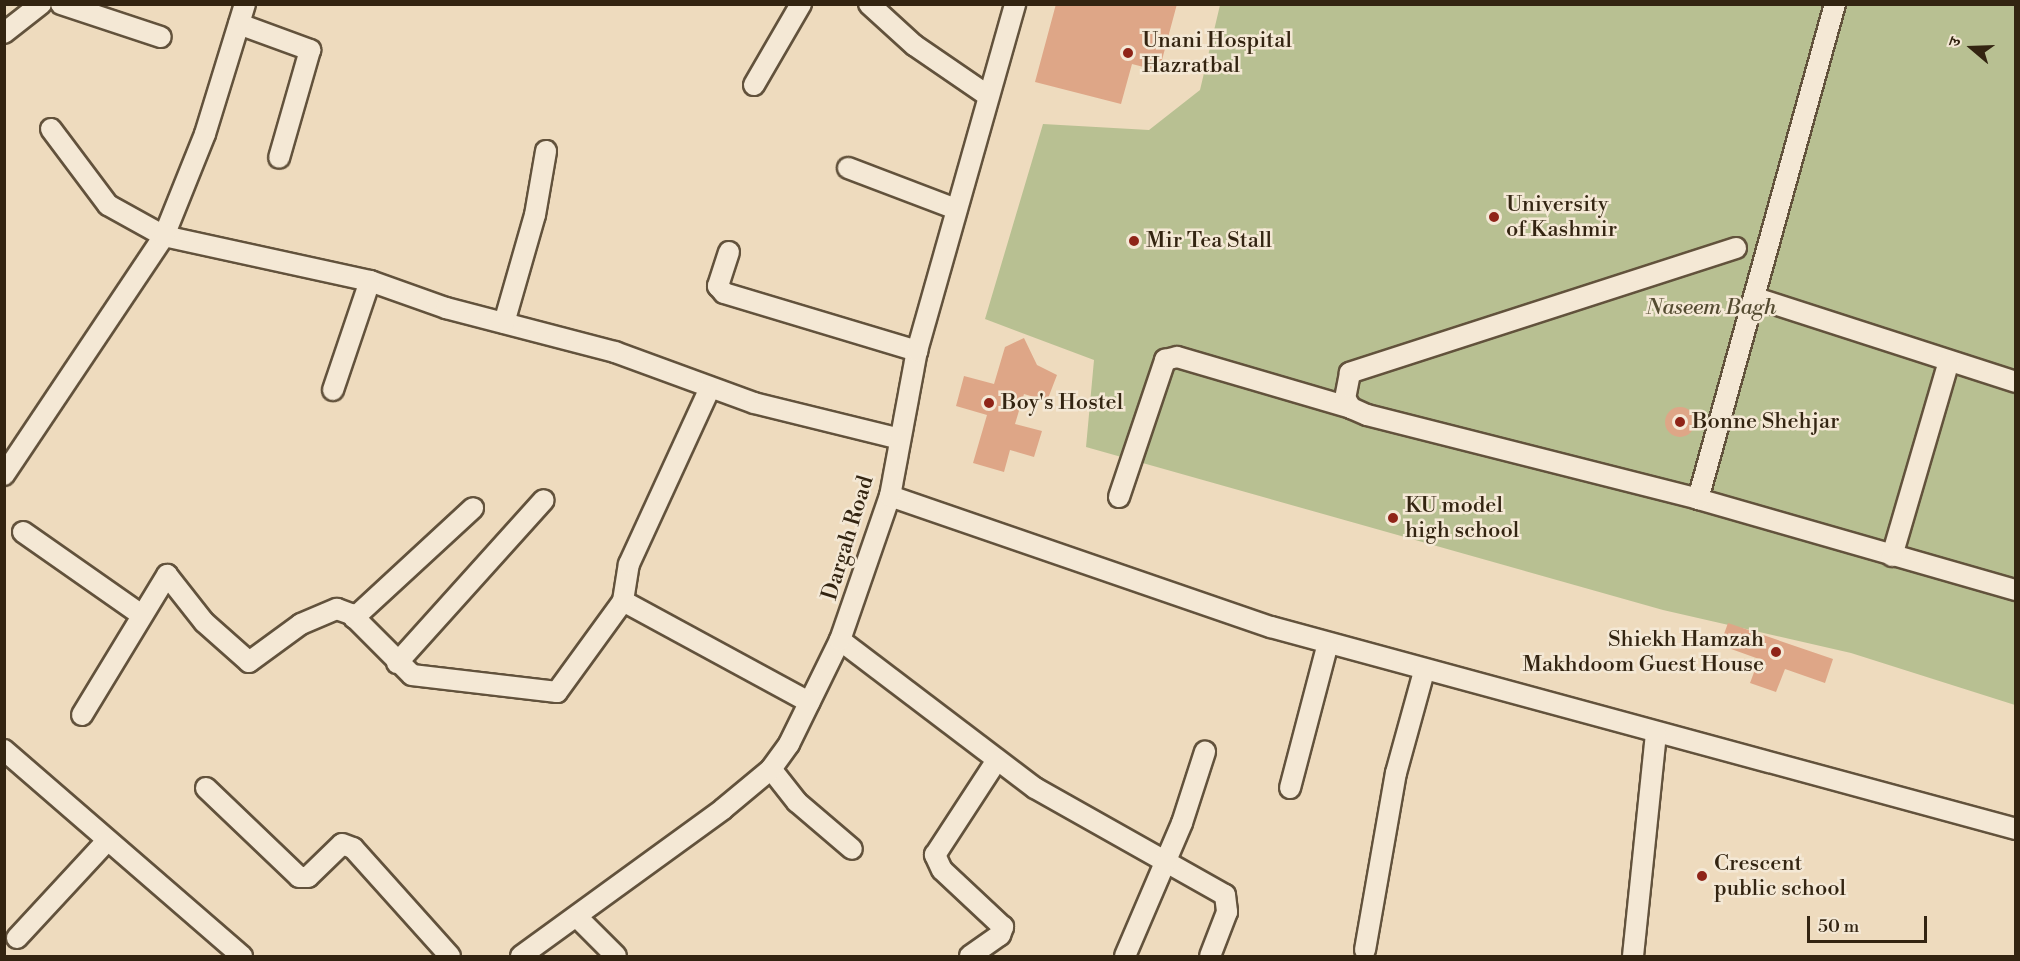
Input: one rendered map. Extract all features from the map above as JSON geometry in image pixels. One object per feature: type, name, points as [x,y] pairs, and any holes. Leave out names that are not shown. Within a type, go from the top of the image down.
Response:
[{"type":"street","points":[[4,33],[40,4]]},
{"type":"street","points":[[62,4],[161,37]]},
{"type":"street","points":[[4,475],[164,236],[245,4]]},
{"type":"street","points":[[754,85],[801,4]]},
{"type":"street","points":[[869,4],[914,45],[987,95]]},
{"type":"street","name":"Dargah Road","points":[[521,957],[771,769],[809,702],[840,640],[890,496],[897,438],[917,351],[987,95],[1015,4]]},
{"type":"street","points":[[1698,499],[1756,298],[1835,4]]},
{"type":"street","points":[[239,24],[310,50],[279,158]]},
{"type":"street","points":[[51,129],[108,205],[164,236],[370,281],[504,323],[615,352],[710,388],[897,438]]},
{"type":"street","points":[[504,323],[535,215],[546,151]]},
{"type":"street","points":[[848,168],[956,209]]},
{"type":"street","points":[[1352,408],[1345,398],[1350,373],[1736,248]]},
{"type":"street","points":[[729,252],[718,286],[724,293],[917,351]]},
{"type":"street","points":[[333,390],[370,281]]},
{"type":"street","points":[[1756,298],[2016,382]]},
{"type":"street","points":[[1119,497],[1165,360],[1177,357],[1352,408],[1698,499],[2016,590]]},
{"type":"street","points":[[1892,556],[1949,361]]},
{"type":"street","points":[[82,715],[164,576],[172,576],[204,622],[249,662],[329,610],[346,611],[397,663],[419,678],[557,692],[623,601],[629,564],[710,388]]},
{"type":"street","points":[[890,496],[1152,590],[1328,643],[1656,735],[2016,829]]},
{"type":"street","points":[[397,663],[544,500]]},
{"type":"street","points":[[354,618],[473,508]]},
{"type":"street","points":[[22,532],[140,614]]},
{"type":"street","points":[[623,601],[809,702]]},
{"type":"street","points":[[840,640],[997,760],[1074,813],[1165,862],[1228,900],[1210,957]]},
{"type":"street","points":[[1290,788],[1328,643]]},
{"type":"street","points":[[1365,950],[1396,773],[1424,671]]},
{"type":"street","points":[[1633,957],[1656,735]]},
{"type":"street","points":[[4,750],[105,843],[242,957]]},
{"type":"street","points":[[1125,957],[1165,862],[1205,752]]},
{"type":"street","points":[[970,957],[1000,935],[1003,927],[942,870],[935,855],[997,760]]},
{"type":"street","points":[[771,769],[796,802],[852,849]]},
{"type":"street","points":[[206,788],[299,877],[308,877],[342,844],[353,848],[450,957]]},
{"type":"street","points":[[17,938],[105,843]]},
{"type":"street","points":[[577,917],[616,957]]},
{"type":"green space","name":"Naseem Bagh","points":[[1220,5],[2015,5],[2015,705],[1851,653],[1663,610],[1086,447],[1094,360],[985,319],[1043,124],[1149,130],[1200,90]]},
{"type":"building","name":"Unani Hospital Hazratbal","points":[[1056,4],[1177,4],[1159,71],[1132,64],[1121,104],[1035,82]]},
{"type":"building","name":"Boy's Hostel","points":[[1024,338],[1037,365],[1057,375],[1047,401],[1024,394],[1015,424],[1042,431],[1034,457],[1010,450],[1004,472],[973,463],[987,415],[956,406],[964,376],[994,384],[1005,347]]},
{"type":"building","name":"Bonne Shehjar","points":[[1680,407],[1691,411],[1695,422],[1691,433],[1680,437],[1669,433],[1665,422],[1669,411]]},
{"type":"building","name":"Shiekh Hamzah Makhdoom Guest House","points":[[1728,623],[1833,659],[1825,683],[1785,669],[1776,692],[1750,683],[1759,659],[1720,645]]},
{"type":"place","name":"Unani Hospital Hazratbal","points":[[1128,53]]},
{"type":"place","name":"University of Kashmir","points":[[1494,217]]},
{"type":"place","name":"Mir Tea Stall","points":[[1134,241]]},
{"type":"place","name":"Boy's Hostel","points":[[989,403]]},
{"type":"place","name":"Bonne Shehjar","points":[[1680,422]]},
{"type":"place","name":"KU model high school","points":[[1393,518]]},
{"type":"place","name":"Shiekh Hamzah Makhdoom Guest House","points":[[1776,652]]},
{"type":"place","name":"Crescent public school","points":[[1702,876]]}]
